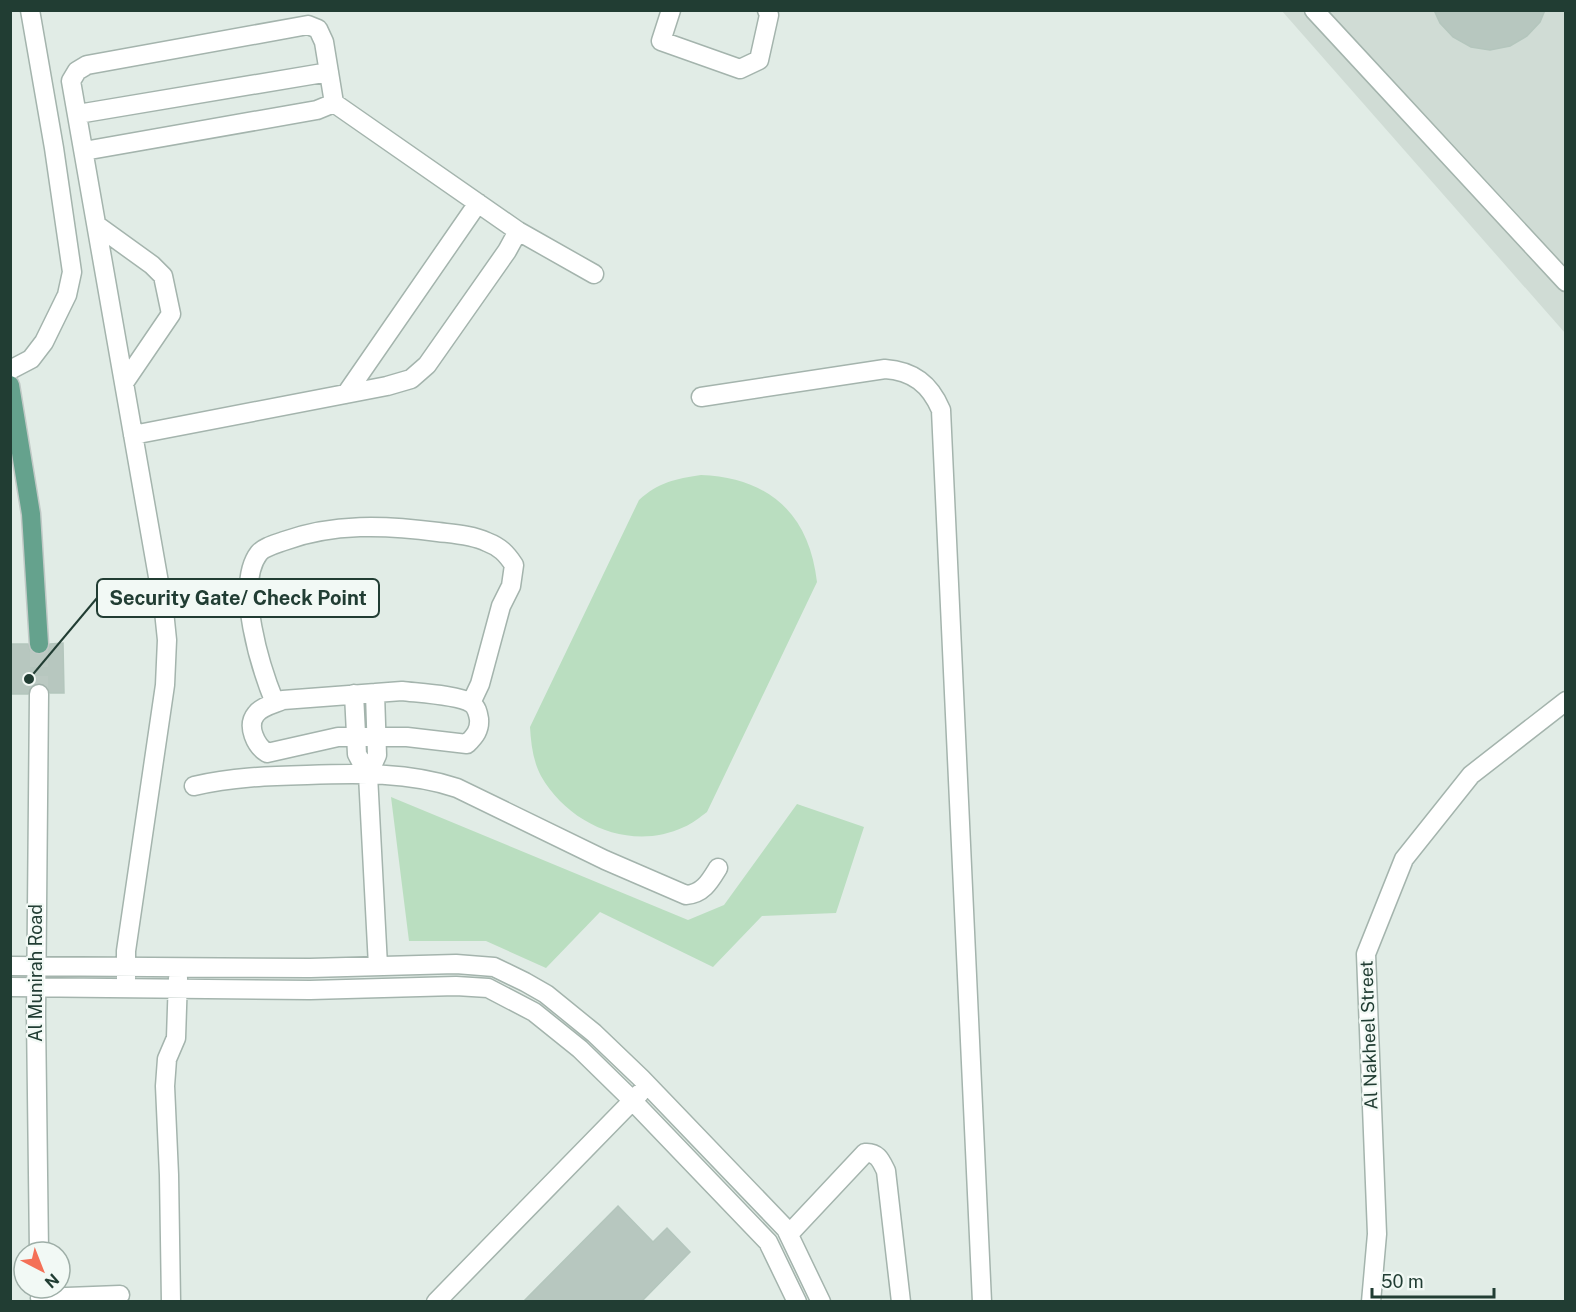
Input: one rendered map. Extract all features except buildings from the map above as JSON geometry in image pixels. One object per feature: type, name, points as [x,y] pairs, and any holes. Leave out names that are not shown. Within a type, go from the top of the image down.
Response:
[{"type":"main road","points":[[10,385],[31,514],[39,644]]},
{"type":"street","points":[[10,370],[32,359],[44,342],[67,295],[72,272],[54,148],[30,10]]},
{"type":"street","points":[[671,10],[661,41],[740,69],[759,60],[769,15],[767,10]]},
{"type":"street","points":[[1314,10],[1566,282]]},
{"type":"street","points":[[126,988],[126,951],[165,685],[166,640],[164,611],[71,81],[76,71],[87,65],[308,25],[318,29],[324,42],[334,103],[518,231],[594,274]]},
{"type":"street","points":[[78,114],[329,72]]},
{"type":"street","points":[[84,151],[317,110],[334,103]]},
{"type":"street","points":[[346,394],[478,203]]},
{"type":"street","points":[[98,226],[152,265],[163,276],[171,314],[124,383]]},
{"type":"street","points":[[133,435],[387,386],[411,379],[427,365],[507,251],[518,231]]},
{"type":"street","points":[[701,397],[891,369],[909,373],[921,381],[936,398],[940,410],[982,1302]]},
{"type":"street","points":[[275,703],[253,635],[248,594],[253,564],[260,551],[299,535],[355,527],[417,529],[456,534],[486,541],[505,551],[514,565],[511,586],[501,606],[480,684],[471,703]]},
{"type":"street","points":[[402,692],[448,697],[471,703],[478,710],[479,723],[476,735],[467,744],[407,737],[338,737],[267,753],[256,741],[252,721],[264,707],[282,700],[375,693],[402,692]]},
{"type":"street","points":[[368,775],[377,755],[375,693]]},
{"type":"street","name":"Al Munirah Road","points":[[39,694],[36,966],[39,1240]]},
{"type":"street","points":[[354,694],[357,754],[368,775],[378,966]]},
{"type":"street","name":"Al Nakheel Street","points":[[1371,1302],[1377,1234],[1366,954],[1404,859],[1472,775],[1566,701]]},
{"type":"street","points":[[194,786],[250,776],[368,775],[418,779],[441,783],[457,789],[605,860],[686,895],[694,895],[702,890],[718,868]]},
{"type":"street","points":[[10,966],[477,965],[494,967],[546,994],[594,1033],[648,1085],[786,1229],[821,1302]]},
{"type":"street","points":[[171,1302],[165,1086],[167,1059],[176,1038],[178,967]]},
{"type":"street","points":[[10,987],[310,990],[456,986],[488,988],[534,1012],[580,1049],[632,1101],[768,1242],[796,1302]]},
{"type":"street","points":[[436,1302],[648,1085]]},
{"type":"street","points":[[789,1234],[865,1153],[872,1152],[880,1158],[886,1171],[900,1302]]},
{"type":"street","points":[[72,1296],[120,1295]]},
{"type":"shaded area","points":[[1282,11],[1565,11],[1565,333]]},
{"type":"green space","points":[[701,475],[747,483],[766,492],[782,504],[795,519],[805,537],[813,558],[817,582],[707,812],[687,826],[664,834],[623,835],[585,820],[553,793],[536,764],[530,727],[639,500],[653,489],[668,482]]},
{"type":"green space","points":[[391,797],[688,920],[724,905],[797,804],[864,827],[836,913],[762,916],[713,967],[600,912],[546,968],[486,941],[409,941]]},
{"type":"tunnel","points":[[39,644],[39,694]]},
{"type":"place","name":"Security Gate/ Check Point","points":[[29,679]]}]
